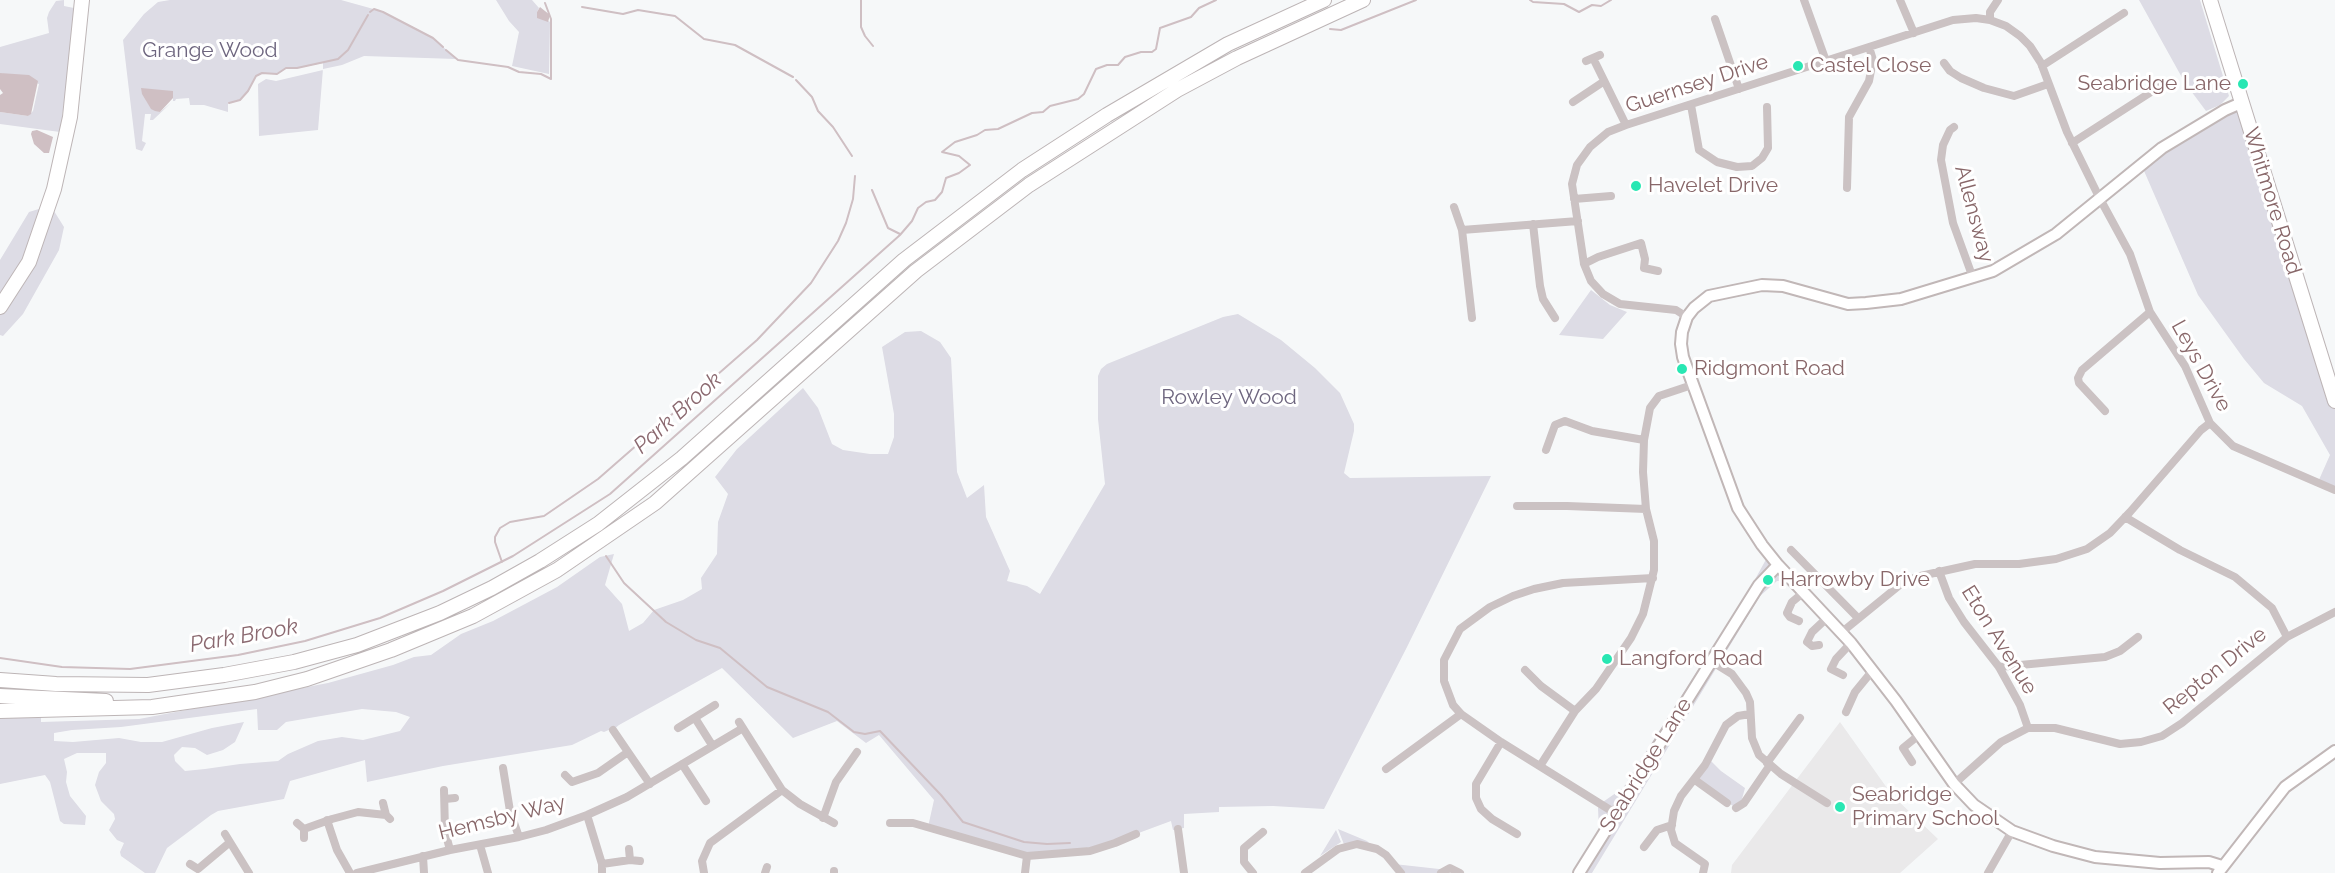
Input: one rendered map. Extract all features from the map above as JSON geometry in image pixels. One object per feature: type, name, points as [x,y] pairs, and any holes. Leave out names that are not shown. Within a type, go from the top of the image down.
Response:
[{"type":"highway","points":[[0,307],[29,262],[54,189],[70,117],[82,0]]},
{"type":"highway","points":[[0,680],[56,684],[148,685],[224,675],[294,662],[357,645],[440,613],[540,561],[598,524],[682,458],[904,260],[1022,170],[1107,115],[1228,44],[1324,0]]},
{"type":"highway","points":[[0,711],[89,710],[183,704],[280,686],[407,644],[473,616],[520,591],[596,545],[656,504],[915,271],[1029,185],[1177,90],[1237,58],[1363,0]]},
{"type":"highway","name":"Whitmore Road","points":[[2210,0],[2335,401]]},
{"type":"highway","points":[[0,696],[100,701],[213,693],[288,678],[362,659]]},
{"type":"highway","points":[[0,672],[104,678],[224,675]]},
{"type":"street","points":[[1804,0],[1826,61]]},
{"type":"street","points":[[1900,0],[1914,33]]},
{"type":"street","points":[[1990,20],[1990,12],[1998,0]]},
{"type":"street","points":[[2042,66],[2124,14]]},
{"type":"street","name":"Guernsey Drive","points":[[1687,317],[1676,310],[1632,307],[1620,303],[1596,288],[1584,264],[1572,184],[1577,165],[1590,147],[1608,132],[1626,125],[1953,20],[1976,18],[1990,20],[2006,26],[2030,46],[2042,66],[2073,143],[2099,197]]},
{"type":"street","points":[[1715,19],[1739,89]]},
{"type":"street","points":[[1847,188],[1850,117],[1869,81],[1873,60],[1869,47]]},
{"type":"street","points":[[1593,58],[1626,125]]},
{"type":"street","points":[[1944,63],[1950,71],[1961,78],[1984,88],[2014,96],[2048,84]]},
{"type":"street","points":[[1573,102],[1603,82]]},
{"type":"street","points":[[2073,143],[2162,85]]},
{"type":"street","points":[[2241,103],[2225,110],[2162,148],[2056,234],[2011,262],[1973,278],[1901,299],[1866,303],[1848,304],[1783,286],[1762,285],[1709,296],[1687,317],[1681,344],[1692,385],[1737,508],[1762,545],[1778,565],[1828,616],[1873,670],[1954,784],[1974,805],[2012,831],[2053,846],[2096,857],[2160,863],[2209,862],[2220,869],[2285,787],[2335,751]]},
{"type":"street","points":[[1690,105],[1699,150],[1718,162],[1737,167],[1752,165],[1762,158],[1768,148],[1767,107]]},
{"type":"street","name":"Allensway","points":[[1954,127],[1950,130],[1943,146],[1941,160],[1953,223],[1973,278]]},
{"type":"street","points":[[1574,199],[1611,196]]},
{"type":"street","name":"Leys Drive","points":[[2099,197],[2130,254],[2150,312],[2185,366],[2210,423],[2234,446],[2335,490]]},
{"type":"street","points":[[1454,207],[1462,230],[1472,318]]},
{"type":"street","points":[[1462,230],[1578,221]]},
{"type":"street","points":[[1533,224],[1540,286],[1544,299],[1555,318]]},
{"type":"street","points":[[1584,264],[1641,243],[1645,259],[1644,268],[1658,271]]},
{"type":"street","points":[[2105,411],[2079,383],[2078,378],[2082,370],[2150,312]]},
{"type":"street","points":[[1540,766],[1575,711],[1596,688],[1631,638],[1643,614],[1653,578],[1654,541],[1646,509],[1643,472],[1644,440],[1650,408],[1659,396],[1692,385]]},
{"type":"street","points":[[1546,450],[1555,425],[1565,421],[1593,431],[1644,440]]},
{"type":"street","points":[[1842,632],[1901,584],[1916,577],[1975,564],[2019,564],[2056,559],[2087,549],[2126,517],[2201,430],[2210,423]]},
{"type":"street","points":[[1517,506],[1646,509]]},
{"type":"street","points":[[2126,517],[2180,550],[2235,577],[2272,608],[2287,637]]},
{"type":"street","points":[[1791,550],[1858,618]]},
{"type":"street","name":"Seabridge Lane","points":[[1579,873],[1759,585],[1778,565]]},
{"type":"street","name":"Eton Avenue","points":[[1939,571],[1949,598],[1964,622],[2000,667],[2020,705],[2028,729]]},
{"type":"street","points":[[1615,813],[1501,742],[1461,714],[1453,705],[1444,681],[1444,660],[1460,629],[1490,607],[1534,589],[1563,583],[1653,578]]},
{"type":"street","points":[[1798,621],[1787,613],[1792,602],[1804,592]]},
{"type":"street","name":"Repton Drive","points":[[1954,784],[2001,742],[2028,729],[2055,728],[2120,744],[2141,742],[2162,736],[2182,723],[2287,637],[2335,612]]},
{"type":"street","points":[[1819,645],[1812,646],[1807,642],[1812,632],[1828,616]]},
{"type":"street","points":[[2000,667],[2105,657],[2120,651],[2138,638]]},
{"type":"street","points":[[1843,675],[1831,669],[1836,659],[1851,643]]},
{"type":"street","points":[[1711,661],[1740,682],[1749,702],[1755,746],[1768,764],[1827,803]]},
{"type":"street","points":[[1525,670],[1541,686],[1575,711]]},
{"type":"street","points":[[1846,712],[1855,692],[1873,670]]},
{"type":"street","points":[[678,728],[716,705]]},
{"type":"street","points":[[1386,769],[1461,714]]},
{"type":"street","points":[[1703,873],[1705,864],[1675,843],[1671,825],[1674,811],[1681,796],[1695,780],[1726,725],[1738,716],[1750,714]]},
{"type":"street","points":[[695,718],[712,745]]},
{"type":"street","points":[[1736,808],[1744,803],[1800,718]]},
{"type":"street","name":"Hemsby Way","points":[[357,873],[450,850],[519,837],[587,815],[650,784],[741,725],[782,790]]},
{"type":"street","points":[[613,730],[650,784]]},
{"type":"street","points":[[1912,762],[1903,748],[1919,735]]},
{"type":"street","points":[[1501,742],[1476,784],[1476,798],[1481,810],[1517,834]]},
{"type":"street","points":[[565,775],[572,782],[598,773],[628,752]]},
{"type":"street","points":[[823,818],[836,782],[857,752]]},
{"type":"street","points":[[682,764],[706,801]]},
{"type":"street","points":[[503,768],[510,811],[519,837]]},
{"type":"street","points":[[1695,780],[1727,802]]},
{"type":"street","points":[[444,790],[445,831],[450,850]]},
{"type":"street","points":[[704,873],[702,861],[710,843],[782,790],[800,804],[834,823]]},
{"type":"street","points":[[445,799],[455,798]]},
{"type":"street","points":[[297,823],[304,834],[327,820],[358,813],[388,817],[383,803]]},
{"type":"street","points":[[587,815],[602,864],[602,873]]},
{"type":"street","points":[[327,820],[337,850],[350,873]]},
{"type":"street","points":[[890,823],[913,823],[1026,855],[1090,851],[1136,834]]},
{"type":"street","points":[[1644,847],[1657,830],[1671,825]]},
{"type":"street","points":[[1178,829],[1184,873]]},
{"type":"street","points":[[1988,873],[2012,831]]},
{"type":"street","points":[[1253,873],[1244,862],[1244,848],[1263,832]]},
{"type":"street","points":[[225,834],[249,873]]},
{"type":"street","points":[[190,864],[200,871],[229,843]]},
{"type":"street","points":[[480,844],[488,873]]},
{"type":"street","points":[[1305,873],[1338,849],[1357,844],[1377,849],[1386,855],[1401,873]]},
{"type":"street","points":[[629,849],[630,860]]},
{"type":"street","points":[[1024,873],[1026,855]]},
{"type":"street","points":[[423,856],[424,873]]},
{"type":"street","points":[[602,864],[639,861]]},
{"type":"street","points":[[1441,873],[1450,868],[1460,873]]},
{"type":"shaded area","points":[[540,7],[550,15],[548,22],[537,18]]},
{"type":"shaded area","points":[[0,73],[29,75],[38,81],[31,114],[28,116],[0,112],[0,95],[3,93],[0,89]]},
{"type":"shaded area","points":[[141,88],[173,91],[173,98],[160,112],[155,111],[151,109]]},
{"type":"shaded area","points":[[37,130],[53,137],[49,153],[44,153],[34,144],[31,134],[32,131]]},
{"type":"shaded area","name":"Seabridge Primary School","points":[[1840,722],[1892,795],[1938,839],[1900,873],[1731,873],[1732,865]]},
{"type":"green space","points":[[64,0],[64,6],[74,8],[71,53],[60,132],[0,124],[0,112],[28,116],[33,111],[39,84],[0,73],[0,47],[49,33],[47,18],[49,12],[56,1]]},
{"type":"green space","name":"Grange Wood","points":[[170,0],[341,0],[377,10],[417,29],[437,41],[456,59],[364,56],[342,65],[323,69],[323,63],[286,68],[277,74],[262,73],[256,76],[240,100],[228,103],[228,112],[204,105],[190,105],[189,98],[175,101],[173,98],[146,100],[151,108],[160,112],[171,103],[153,120],[150,120],[151,114],[145,114],[142,141],[146,143],[142,151],[136,149],[123,40],[144,14],[158,2]]},
{"type":"green space","points":[[496,0],[532,0],[539,8],[537,12],[550,22],[549,74],[512,66],[519,32]]},
{"type":"green space","points":[[2139,0],[2200,0],[2229,96],[2220,105],[2206,111],[2185,83]]},
{"type":"green space","points":[[323,70],[318,130],[259,136],[258,84],[266,79],[276,81]]},
{"type":"green space","points":[[2241,103],[2335,401],[2335,490],[2318,482],[2330,455],[2302,406],[2264,383],[2198,295],[2141,164]]},
{"type":"green space","points":[[42,208],[54,211],[64,227],[59,250],[23,314],[3,336],[0,335],[0,260],[29,212]]},
{"type":"green space","points":[[1591,290],[1610,305],[1627,312],[1603,339],[1559,335]]},
{"type":"green space","name":"Rowley Wood","points":[[1238,314],[1281,340],[1315,368],[1340,393],[1354,424],[1344,473],[1350,478],[1491,476],[1324,809],[1273,806],[1219,807],[1219,812],[1184,814],[1184,828],[1173,830],[1171,821],[1090,851],[1027,856],[928,827],[934,800],[879,735],[866,743],[837,721],[793,738],[722,668],[613,730],[601,731],[572,745],[443,766],[367,782],[365,760],[290,781],[284,799],[218,811],[211,815],[167,848],[155,873],[145,873],[121,856],[120,852],[124,843],[117,840],[109,830],[115,819],[114,814],[101,801],[95,785],[99,772],[106,763],[106,753],[77,753],[64,759],[70,796],[86,816],[85,825],[64,824],[60,821],[50,782],[45,775],[0,784],[0,716],[41,715],[41,722],[139,719],[328,683],[414,657],[431,655],[461,634],[493,621],[557,587],[600,557],[614,554],[605,585],[622,604],[629,631],[643,623],[654,610],[683,600],[702,589],[701,578],[717,554],[718,522],[728,494],[715,477],[737,449],[803,388],[818,408],[832,444],[843,450],[888,454],[894,437],[894,414],[882,347],[905,332],[921,331],[940,342],[951,358],[957,472],[967,498],[984,485],[986,517],[1010,571],[1007,581],[1027,586],[1040,594],[1105,484],[1098,419],[1098,376],[1101,369],[1107,364],[1223,317]],"holes":[[[257,709],[258,730],[277,730],[286,722],[362,709],[396,712],[410,717],[400,731],[363,740],[342,737],[318,741],[278,761],[185,771],[175,761],[174,755],[182,747],[195,748],[207,755],[223,750],[235,742],[244,722],[162,742],[141,742],[119,738],[73,742],[54,741],[54,733],[72,730],[121,727]]]},
{"type":"green space","points":[[1769,554],[1790,577],[1785,581],[1777,581],[1760,596],[1592,873],[1573,873],[1599,831],[1598,808],[1600,804],[1623,788]]},
{"type":"green space","points":[[1708,758],[1721,771],[1745,788],[1740,806],[1736,808],[1695,780]]},
{"type":"green space","points":[[1338,829],[1367,841],[1369,843],[1345,847]]},
{"type":"green space","points":[[1336,830],[1341,842],[1320,856],[1331,838]]},
{"type":"green space","points":[[1394,864],[1444,870],[1441,873],[1401,873]]},
{"type":"waterway","points":[[861,0],[861,27],[873,46]]},
{"type":"waterway","name":"Park Brook","points":[[0,658],[62,667],[130,669],[238,655],[305,641],[380,618],[443,591],[513,556],[610,494],[900,235],[912,221],[918,208],[926,202],[935,200],[942,192],[946,178],[970,165],[959,156],[942,152],[955,142],[985,130],[998,129],[1032,113],[1043,112],[1050,106],[1078,99],[1084,94],[1096,69],[1107,65],[1118,65],[1125,57],[1141,52],[1152,52],[1156,49],[1160,28],[1191,17],[1199,8],[1216,0]]},
{"type":"waterway","name":"Park Brook","points":[[1330,29],[1341,30],[1416,0]]},
{"type":"waterway","name":"Park Brook","points":[[1530,0],[1564,4],[1579,12],[1592,5],[1601,6],[1611,0]]},
{"type":"waterway","points":[[446,50],[458,60],[508,67],[519,72],[541,74],[551,79],[551,19],[545,3]]},
{"type":"waterway","points":[[582,7],[623,14],[638,10],[675,16],[704,39],[735,45],[793,77]]},
{"type":"waterway","points":[[370,12],[374,9],[383,12],[433,38],[443,47]]},
{"type":"waterway","points":[[229,103],[240,100],[256,76],[262,73],[277,74],[286,68],[297,68],[338,59],[348,50],[368,15]]},
{"type":"waterway","points":[[796,80],[812,97],[818,111],[833,127],[852,156]]},
{"type":"waterway","points":[[502,562],[495,542],[500,528],[510,522],[544,516],[598,479],[757,340],[811,283],[838,241],[846,223],[853,199],[855,176]]},
{"type":"waterway","points":[[872,190],[888,228],[900,234]]},
{"type":"waterway","points":[[606,556],[624,583],[666,622],[696,640],[720,648],[767,687],[828,712],[854,732],[865,734],[880,731],[941,795],[963,822],[1024,842],[1070,843]]},
{"type":"place","name":"Castel Close","points":[[1798,66]]},
{"type":"place","name":"Seabridge Lane","points":[[2243,84]]},
{"type":"place","name":"Havelet Drive","points":[[1636,186]]},
{"type":"place","name":"Ridgmont Road","points":[[1682,369]]},
{"type":"place","name":"Harrowby Drive","points":[[1768,580]]},
{"type":"place","name":"Langford Road","points":[[1607,659]]},
{"type":"place","name":"Seabridge Primary School","points":[[1840,807]]}]
